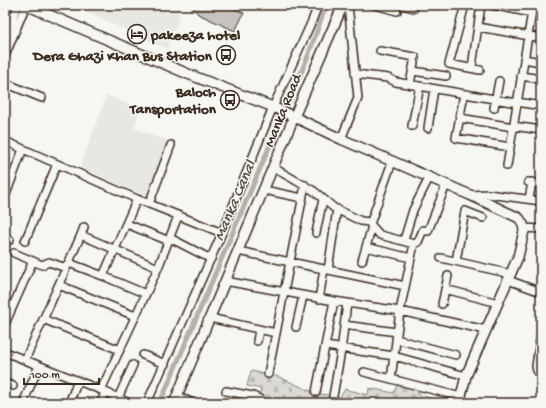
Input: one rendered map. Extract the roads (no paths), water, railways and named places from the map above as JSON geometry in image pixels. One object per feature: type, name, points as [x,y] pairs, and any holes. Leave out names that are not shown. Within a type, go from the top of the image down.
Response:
[{"type":"main road","points":[[26,5],[188,74],[284,112],[519,218],[524,228],[521,247],[466,376],[461,400]]},
{"type":"main road","name":"Manka Road","points":[[176,399],[274,168],[284,112],[343,5]]},
{"type":"street","points":[[5,39],[18,5]]},
{"type":"street","points":[[5,56],[26,5]]},
{"type":"street","points":[[147,403],[222,234],[284,112],[318,5]]},
{"type":"street","points":[[341,139],[358,98],[348,5]]},
{"type":"street","points":[[375,5],[397,11]]},
{"type":"street","points":[[465,5],[449,64],[472,67],[480,70]]},
{"type":"street","points":[[472,67],[481,5]]},
{"type":"street","points":[[492,5],[532,9],[507,166]]},
{"type":"street","points":[[478,27],[541,38]]},
{"type":"street","points":[[380,51],[415,57],[410,84]]},
{"type":"street","points":[[524,59],[541,62]]},
{"type":"street","points":[[413,71],[446,76]]},
{"type":"street","points":[[356,74],[388,78],[396,82],[434,89],[541,106]]},
{"type":"street","points":[[522,76],[541,79]]},
{"type":"street","points":[[494,108],[499,81]]},
{"type":"street","points":[[5,83],[42,98]]},
{"type":"street","points":[[412,126],[420,86]]},
{"type":"street","points":[[428,128],[434,89]]},
{"type":"street","points":[[464,94],[456,138],[510,147]]},
{"type":"street","points":[[460,118],[541,130]]},
{"type":"street","points":[[5,141],[148,204],[222,234]]},
{"type":"street","points":[[148,204],[171,145]]},
{"type":"street","points":[[5,197],[23,149]]},
{"type":"street","points":[[362,261],[371,224],[392,162]]},
{"type":"street","points":[[25,240],[57,164]]},
{"type":"street","points":[[274,168],[305,185],[336,209],[371,224],[380,235],[404,240],[414,244]]},
{"type":"street","points":[[404,240],[413,210],[429,178]]},
{"type":"street","points":[[529,199],[530,182],[541,184]]},
{"type":"street","points":[[268,374],[305,185]]},
{"type":"street","points":[[391,379],[396,335],[410,258],[414,244],[418,242],[423,230],[428,231],[446,185]]},
{"type":"street","points":[[264,190],[302,198]]},
{"type":"street","points":[[470,195],[488,194],[541,201]]},
{"type":"street","points":[[103,276],[137,199]]},
{"type":"street","points":[[316,233],[323,199]]},
{"type":"street","points":[[318,298],[326,269],[336,209]]},
{"type":"street","points":[[456,261],[465,211],[483,218]]},
{"type":"street","points":[[101,403],[103,391],[135,316],[158,268],[178,216]]},
{"type":"street","points":[[127,224],[169,239],[211,259]]},
{"type":"street","points":[[24,360],[84,227]]},
{"type":"street","points":[[524,228],[541,229]]},
{"type":"street","points":[[81,235],[158,268]]},
{"type":"street","points":[[366,247],[410,258]]},
{"type":"street","points":[[238,251],[404,286]]},
{"type":"street","points":[[14,253],[42,265],[49,262],[103,276],[146,294]]},
{"type":"street","points":[[441,258],[509,277],[541,292]]},
{"type":"street","points":[[5,324],[33,261]]},
{"type":"street","points":[[442,304],[448,276]]},
{"type":"street","points":[[225,281],[303,296],[400,311],[486,330]]},
{"type":"street","points":[[59,285],[135,316]]},
{"type":"street","points":[[445,290],[498,303]]},
{"type":"street","points":[[296,327],[303,296]]},
{"type":"street","points":[[316,392],[334,301]]},
{"type":"street","points":[[333,396],[347,303]]},
{"type":"street","points":[[210,318],[276,334]]},
{"type":"street","points":[[43,319],[120,350]]},
{"type":"street","points":[[344,325],[396,335],[456,355]]},
{"type":"street","points":[[257,341],[259,330]]},
{"type":"street","points":[[541,334],[536,366],[537,371],[541,373]]},
{"type":"street","points":[[325,346],[394,356],[466,376]]},
{"type":"street","points":[[5,352],[103,391],[129,403]]},
{"type":"street","points":[[143,355],[164,364]]},
{"type":"street","points":[[118,398],[134,365]]},
{"type":"street","points":[[24,403],[39,366]]},
{"type":"street","points":[[364,372],[461,400]]},
{"type":"street","points":[[69,403],[78,381]]},
{"type":"street","points":[[5,383],[13,386]]},
{"type":"street","points":[[226,391],[253,400],[261,400]]},
{"type":"street","points":[[176,399],[192,403]]},
{"type":"waterway","name":"Manka Canal","points":[[160,403],[308,56],[326,5]]},
{"type":"place","name":"pakeeza hotel","points":[[137,34]]},
{"type":"place","name":"Dera Ghazi Khan Bus Station","points":[[226,55]]},
{"type":"place","name":"Baloch Tansportation","points":[[230,100]]}]
